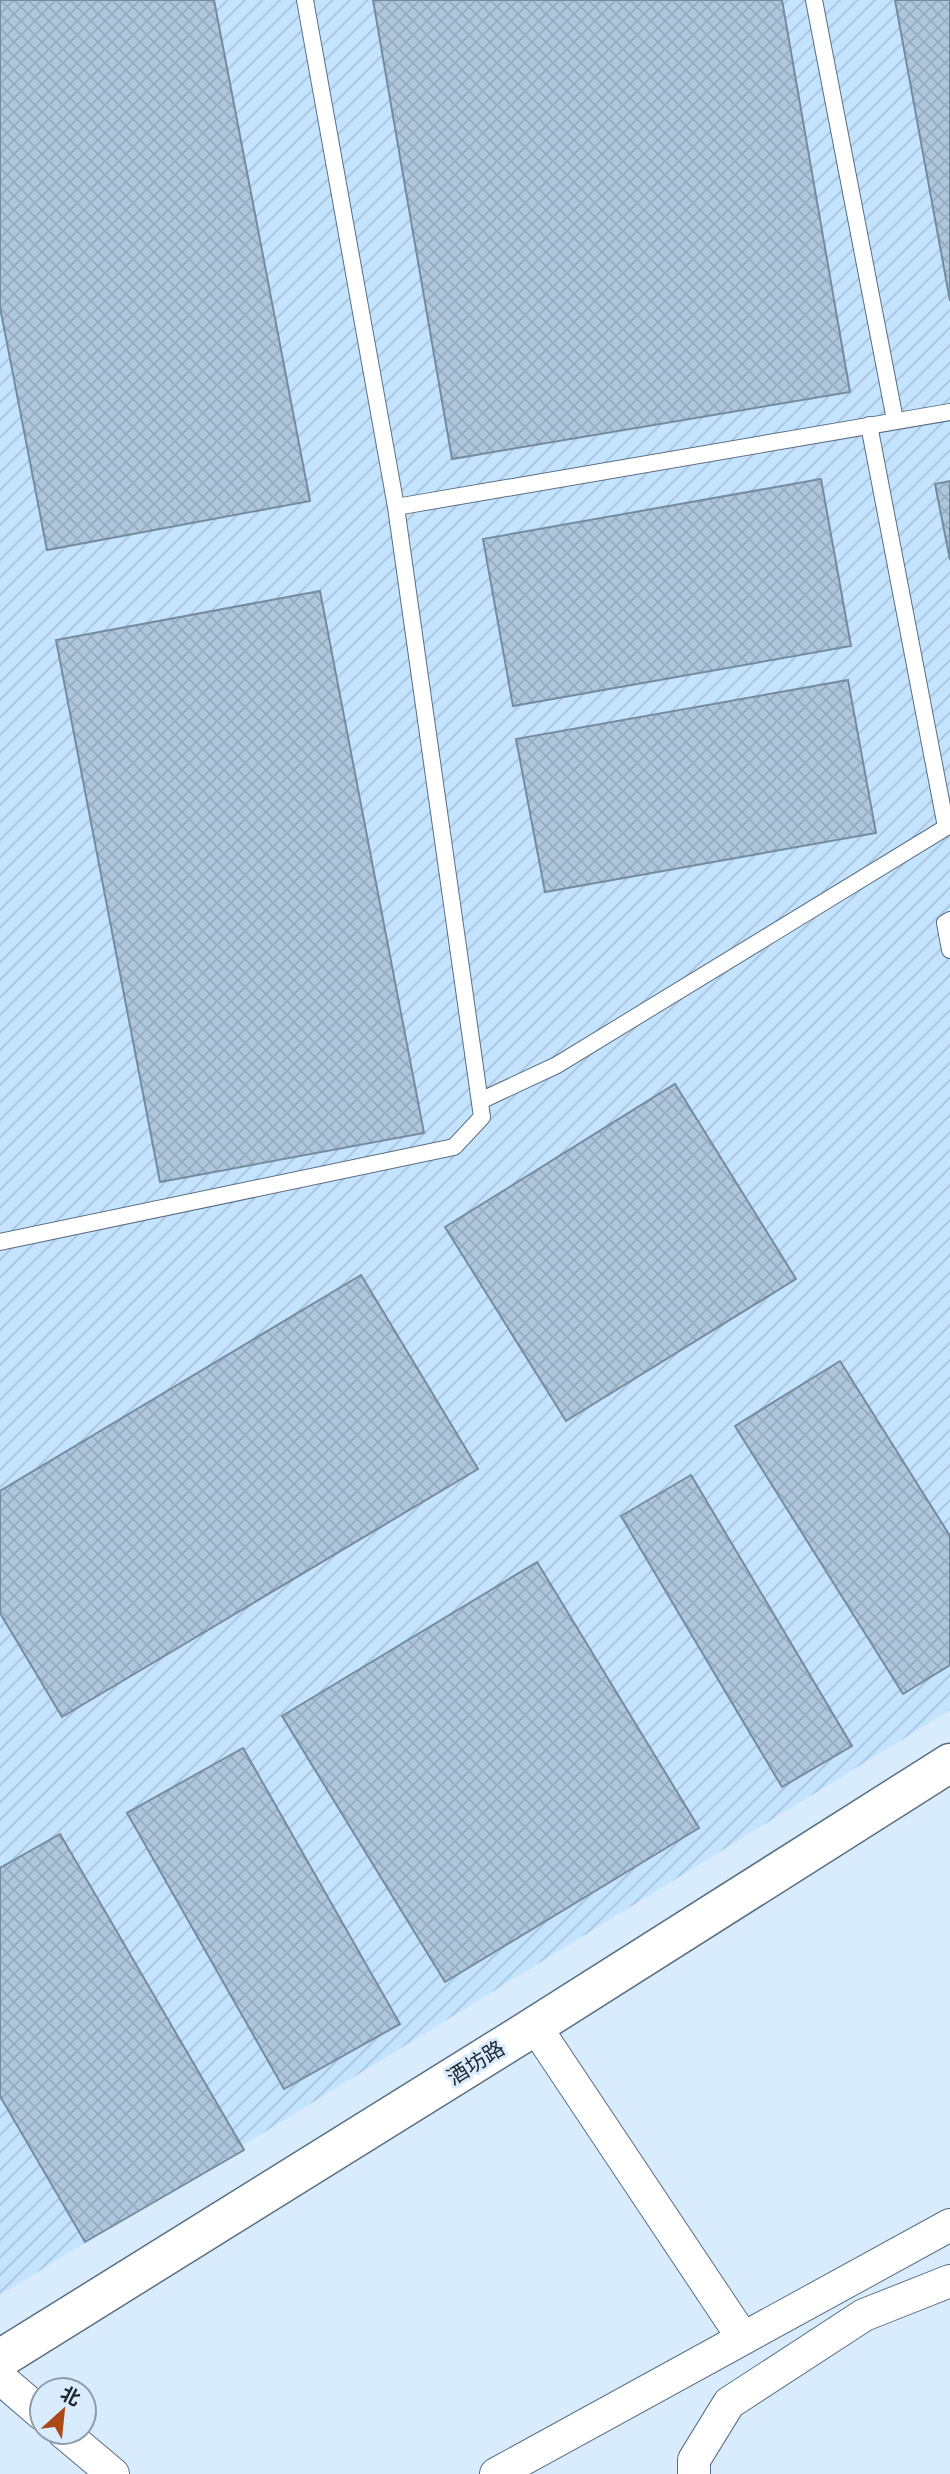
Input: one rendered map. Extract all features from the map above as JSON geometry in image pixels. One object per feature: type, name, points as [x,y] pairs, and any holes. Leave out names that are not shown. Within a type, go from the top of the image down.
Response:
[{"type":"street","name":"酒坊路","points":[[0,2360],[950,1763]]},
{"type":"street","points":[[535,2026],[743,2338]]},
{"type":"street","points":[[496,2474],[950,2225]]},
{"type":"street","points":[[694,2474],[694,2460],[729,2403],[864,2315],[950,2281]]},
{"type":"street","points":[[0,2378],[28,2402]]},
{"type":"street","points":[[80,2446],[113,2474]]},
{"type":"lane","points":[[0,1242],[454,1147],[482,1116],[396,507],[305,0]]},
{"type":"lane","points":[[814,0],[895,420]]},
{"type":"lane","points":[[396,507],[950,412]]},
{"type":"lane","points":[[480,1101],[557,1065],[948,826],[869,425]]},
{"type":"lane","points":[[950,920],[945,923],[950,950]]},
{"type":"shaded area","points":[[0,0],[950,0],[950,1710],[0,2295]]},
{"type":"building","points":[[0,0],[214,0],[310,501],[47,550],[0,307]]},
{"type":"building","points":[[373,0],[782,0],[850,392],[452,459]]},
{"type":"building","points":[[895,0],[950,0],[950,301]]},
{"type":"building","points":[[821,479],[851,646],[513,706],[483,539]]},
{"type":"building","points":[[950,481],[950,560],[935,484]]},
{"type":"building","points":[[320,591],[424,1133],[160,1182],[56,640]]},
{"type":"building","points":[[848,680],[876,833],[545,892],[516,739]]},
{"type":"building","points":[[675,1084],[796,1279],[566,1421],[445,1227]]},
{"type":"building","points":[[361,1275],[478,1469],[62,1717],[0,1613],[0,1491]]},
{"type":"building","points":[[840,1361],[950,1536],[950,1665],[903,1694],[735,1426]]},
{"type":"building","points":[[691,1475],[852,1746],[782,1787],[621,1516]]},
{"type":"building","points":[[537,1562],[699,1828],[445,1982],[282,1716]]},
{"type":"building","points":[[243,1748],[400,2024],[284,2089],[127,1813]]},
{"type":"building","points":[[60,1834],[244,2150],[85,2242],[0,2096],[0,1868]]}]
